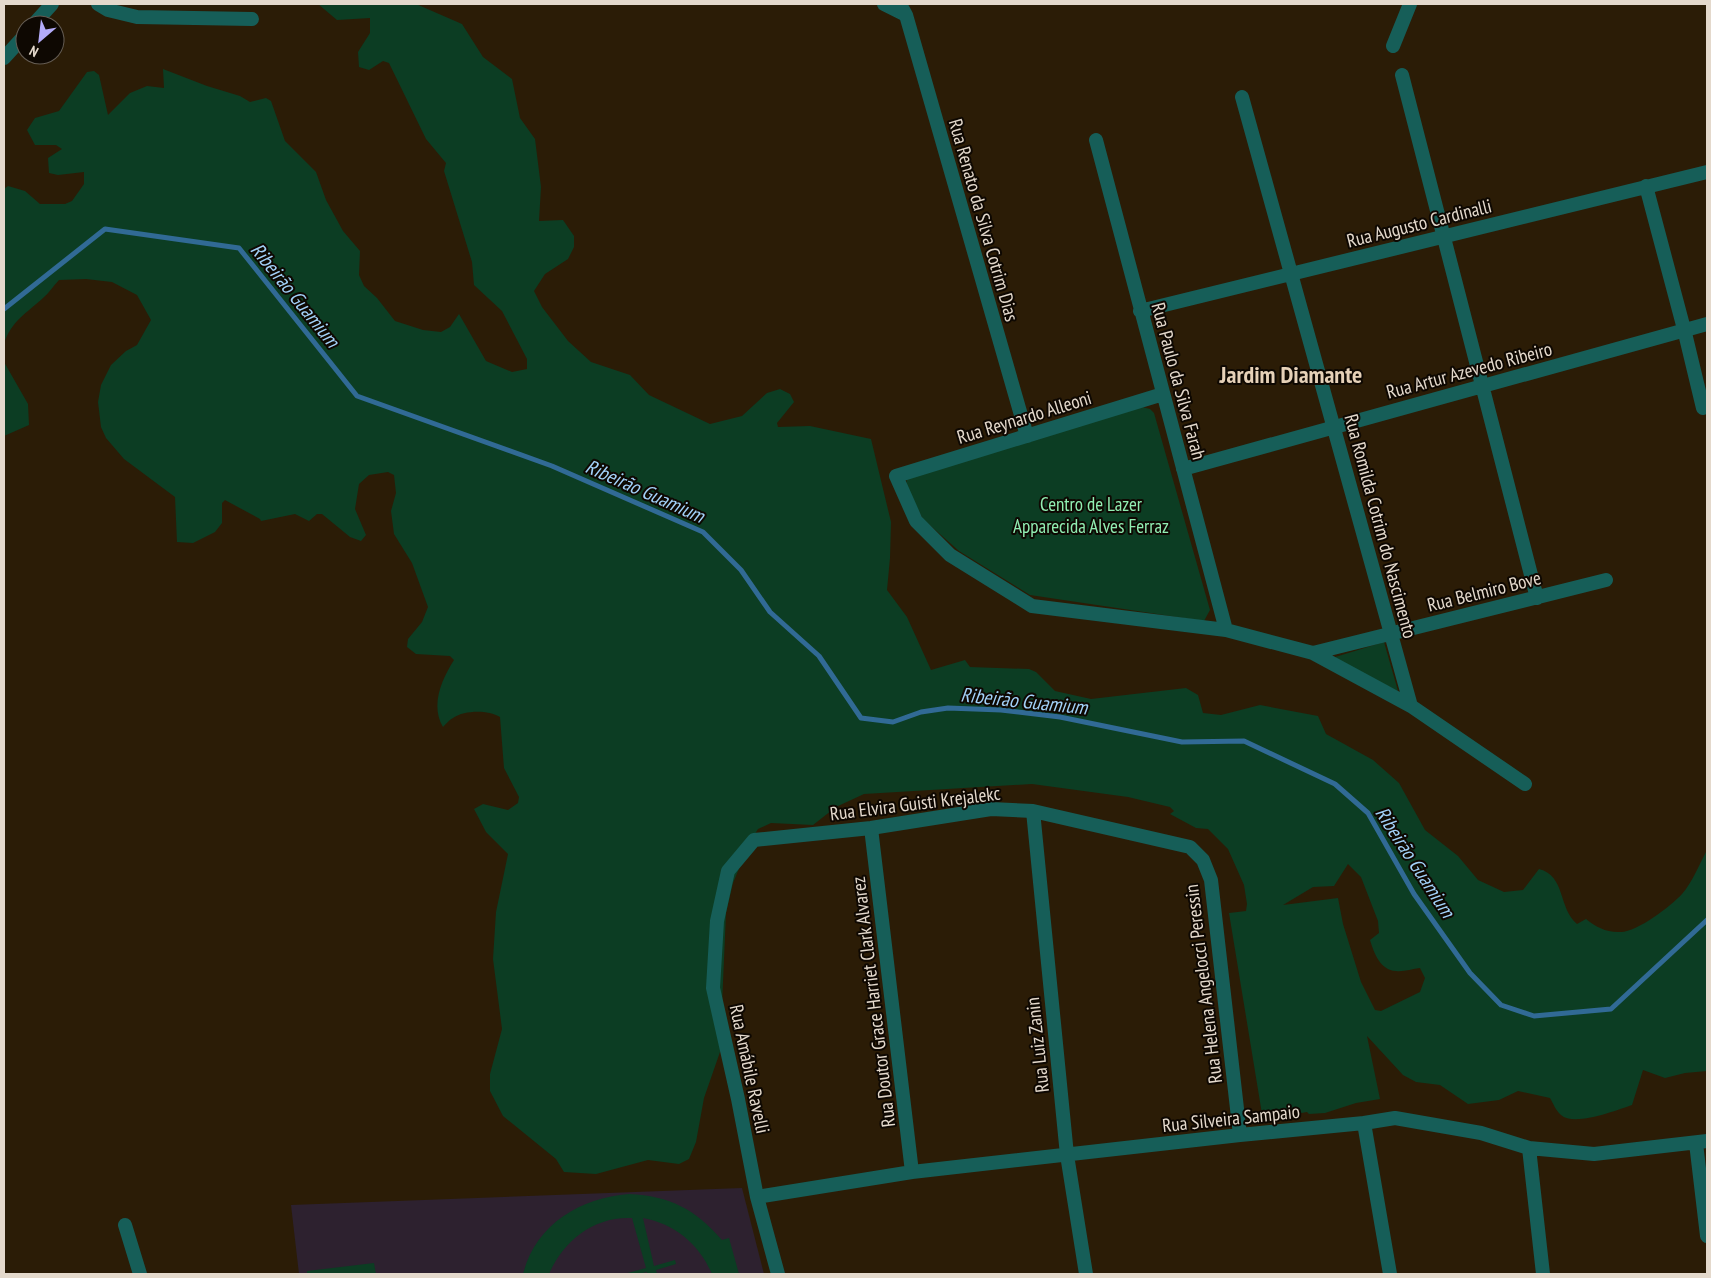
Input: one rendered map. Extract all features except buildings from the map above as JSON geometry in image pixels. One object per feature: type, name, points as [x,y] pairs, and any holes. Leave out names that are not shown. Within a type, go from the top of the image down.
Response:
[{"type":"street","points":[[43,15],[52,4]]},
{"type":"street","points":[[98,4],[108,10],[137,17],[252,19]]},
{"type":"street","name":"Rua Renato da Silva Cotrim Dias","points":[[884,4],[903,10],[1027,436]]},
{"type":"street","points":[[1393,46],[1410,4]]},
{"type":"street","points":[[4,58],[15,45]]},
{"type":"street","points":[[1402,75],[1537,598]]},
{"type":"street","name":"Rua Romilda Cotrim do Nascimento","points":[[1242,96],[1411,706]]},
{"type":"street","name":"Rua Paulo da Silva Farah","points":[[1096,140],[1226,630]]},
{"type":"street","name":"Rua Augusto Cardinalli","points":[[1140,311],[1707,172]]},
{"type":"street","points":[[1646,186],[1684,329],[1702,408]]},
{"type":"street","name":"Rua Artur Azevedo Ribeiro","points":[[1183,469],[1707,324]]},
{"type":"street","name":"Rua Reynardo Alleoni","points":[[1163,394],[896,476],[916,521],[950,555],[1032,606],[1226,630]]},
{"type":"street","name":"Rua Belmiro Bove","points":[[1312,653],[1606,580]]},
{"type":"street","points":[[1226,630],[1312,653],[1411,706],[1525,784]]},
{"type":"street","name":"Rua Elvira Guisti Krejalekc","points":[[728,870],[754,840],[871,828],[991,809],[1033,811],[1190,847],[1203,860]]},
{"type":"street","name":"Rua Luiz Zanin","points":[[1033,811],[1067,1155],[1086,1274]]},
{"type":"street","name":"Rua Doutor Grace Harriet Clark Alvarez","points":[[871,828],[912,1172]]},
{"type":"street","name":"Rua Helena Angelocci Peressin","points":[[1203,860],[1211,880],[1240,1134]]},
{"type":"street","name":"Rua Amábile Ravelli","points":[[728,870],[716,921],[713,988],[738,1099],[757,1197],[778,1274]]},
{"type":"street","name":"Rua Silveira Sampaio","points":[[757,1197],[912,1172],[1240,1134],[1364,1123],[1395,1118],[1481,1133],[1529,1148],[1594,1154],[1701,1142]]},
{"type":"street","points":[[1364,1123],[1390,1274]]},
{"type":"street","points":[[1701,1142],[1707,1236]]},
{"type":"street","points":[[1529,1148],[1543,1274]]},
{"type":"street","points":[[125,1225],[140,1274]]},
{"type":"shaded area","points":[[742,1188],[764,1274],[299,1274],[291,1205]]},
{"type":"green space","points":[[318,4],[416,4],[462,24],[483,57],[512,79],[520,118],[535,139],[541,187],[539,221],[563,220],[574,236],[574,247],[568,259],[545,274],[534,291],[542,307],[568,341],[591,362],[630,375],[649,395],[710,424],[742,416],[767,393],[780,389],[790,394],[794,402],[777,423],[778,427],[810,426],[871,439],[891,522],[887,590],[907,617],[931,670],[965,660],[970,667],[1029,669],[1036,672],[1055,691],[1091,699],[1186,688],[1198,695],[1203,713],[1221,715],[1260,705],[1318,716],[1326,734],[1373,760],[1399,783],[1425,830],[1458,856],[1478,880],[1504,892],[1523,890],[1539,869],[1554,878],[1567,910],[1577,924],[1586,919],[1594,925],[1611,932],[1628,931],[1636,928],[1670,905],[1686,889],[1707,850],[1707,1071],[1685,1073],[1665,1078],[1643,1070],[1632,1105],[1606,1114],[1575,1119],[1561,1115],[1550,1098],[1518,1091],[1499,1100],[1468,1104],[1440,1085],[1416,1082],[1403,1075],[1367,1036],[1380,1099],[1356,1103],[1325,1113],[1309,1114],[1307,1112],[1263,1120],[1229,913],[1246,911],[1247,904],[1244,885],[1228,849],[1208,829],[1196,828],[1170,814],[1174,811],[1170,807],[1128,797],[1032,784],[864,794],[836,807],[813,825],[771,823],[758,829],[751,840],[733,883],[726,913],[720,1052],[704,1098],[696,1142],[689,1159],[679,1164],[648,1160],[596,1174],[564,1172],[556,1159],[503,1116],[490,1091],[490,1074],[502,1029],[493,959],[496,912],[508,854],[486,832],[474,809],[483,804],[508,810],[518,803],[519,797],[504,768],[500,717],[489,713],[464,713],[453,718],[443,727],[439,719],[439,692],[445,675],[454,660],[450,656],[416,654],[407,647],[408,639],[422,622],[428,607],[412,563],[394,534],[391,511],[396,493],[394,475],[388,472],[369,475],[359,484],[355,509],[366,535],[361,541],[350,537],[322,514],[317,514],[309,521],[295,514],[261,521],[225,500],[222,503],[222,523],[215,532],[193,543],[177,542],[175,497],[124,459],[106,438],[101,427],[98,402],[101,385],[111,365],[126,351],[137,345],[151,320],[137,295],[112,282],[86,279],[59,280],[45,296],[15,323],[4,344],[4,189],[8,186],[25,191],[40,204],[65,204],[72,201],[84,184],[84,172],[58,175],[49,173],[48,158],[62,149],[56,145],[35,145],[27,130],[35,118],[59,111],[87,72],[94,71],[99,75],[108,115],[130,93],[147,86],[164,88],[163,69],[240,96],[250,102],[266,98],[271,101],[285,141],[316,172],[326,200],[343,231],[360,251],[359,275],[364,286],[377,298],[395,321],[423,330],[441,332],[450,327],[459,314],[486,361],[512,372],[527,369],[527,359],[502,311],[474,285],[472,262],[444,171],[446,163],[426,139],[389,63],[383,61],[369,70],[359,67],[358,52],[370,33],[370,18],[337,20]],"holes":[[[1348,864],[1361,877],[1378,921],[1379,933],[1370,940],[1378,960],[1390,970],[1405,971],[1420,968],[1425,978],[1420,992],[1381,1011],[1375,1010],[1361,982],[1343,924],[1338,898],[1283,905],[1313,887],[1334,886]]]},
{"type":"green space","points":[[4,362],[28,404],[29,425],[4,436]]},
{"type":"green space","name":"Centro de Lazer Apparecida Alves Ferraz","points":[[1142,407],[1150,409],[1154,413],[1210,610],[1204,621],[1030,595],[959,551],[923,519],[906,486],[907,478]]},
{"type":"green space","points":[[1384,642],[1398,691],[1332,658]]},
{"type":"green space","points":[[629,1194],[657,1198],[681,1206],[702,1220],[722,1240],[729,1238],[739,1274],[712,1274],[700,1253],[685,1237],[665,1225],[643,1218],[654,1266],[675,1260],[676,1264],[656,1270],[657,1274],[647,1274],[647,1272],[624,1274],[646,1268],[632,1218],[618,1218],[593,1226],[571,1241],[555,1262],[549,1274],[523,1274],[529,1256],[538,1241],[562,1217],[594,1201]]},
{"type":"green space","points":[[374,1263],[376,1274],[307,1274],[307,1271]]},
{"type":"waterway","name":"Ribeirão Guamium","points":[[4,309],[105,229],[239,248],[357,396],[552,466],[703,532],[741,570],[770,612],[819,656],[861,718],[893,722],[921,712],[948,708],[1001,710],[1060,717],[1182,742],[1244,741],[1335,784],[1368,813],[1414,894],[1470,973],[1501,1005],[1534,1016],[1611,1009],[1707,920]]},
{"type":"district","name":"Jardim Diamante","points":[[1291,374]]}]
